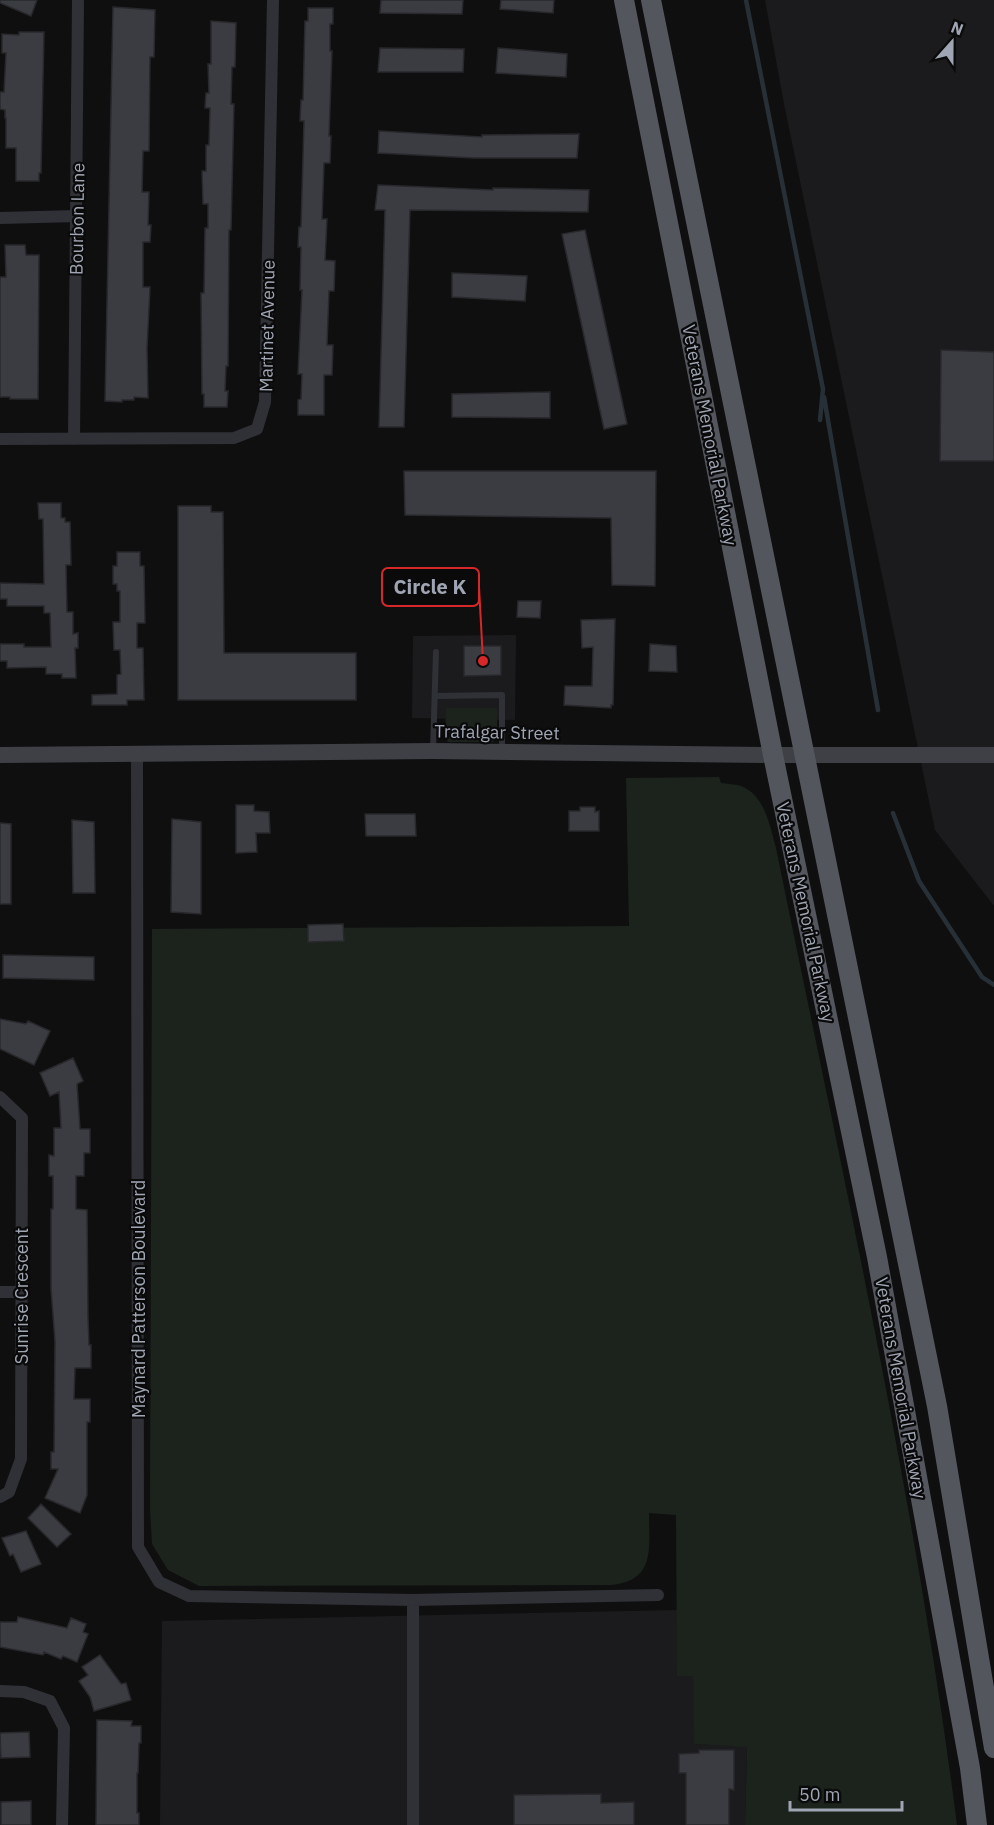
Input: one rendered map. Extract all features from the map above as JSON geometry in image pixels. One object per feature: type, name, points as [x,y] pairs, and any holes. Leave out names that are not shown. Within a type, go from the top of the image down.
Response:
[{"type":"highway","name":"Veterans Memorial Parkway","points":[[624,0],[773,755],[877,1257],[970,1768],[978,1825]]},
{"type":"highway","name":"Veterans Memorial Parkway","points":[[651,0],[937,1406],[994,1748]]},
{"type":"main road","name":"Trafalgar Street","points":[[0,755],[433,751],[994,755]]},
{"type":"street","name":"Bourbon Lane","points":[[74,439],[78,0]]},
{"type":"street","name":"Martinet Avenue","points":[[0,439],[234,438],[257,429],[265,402],[273,0]]},
{"type":"street","points":[[0,218],[77,216]]},
{"type":"street","name":"Maynard Patterson Boulevard","points":[[137,754],[138,1547],[159,1582],[189,1596],[413,1600],[658,1595]]},
{"type":"street","name":"Sunrise Crescent","points":[[0,1096],[22,1118],[21,1458],[9,1492],[0,1497]]},
{"type":"street","points":[[0,1292],[21,1292]]},
{"type":"street","points":[[413,1600],[413,1825]]},
{"type":"street","points":[[0,1691],[24,1692],[50,1701],[64,1728],[62,1825]]},
{"type":"lane","points":[[433,751],[436,652]]},
{"type":"lane","points":[[435,696],[502,695],[502,752]]},
{"type":"shaded area","points":[[765,0],[994,0],[994,906],[935,830],[784,104]]},
{"type":"shaded area","points":[[516,635],[515,720],[412,718],[413,636]]},
{"type":"shaded area","points":[[446,708],[495,708],[497,710],[497,737],[493,742],[448,742],[445,737]]},
{"type":"shaded area","points":[[719,777],[721,783],[741,786],[756,796],[769,821],[776,848],[899,1457],[940,1702],[957,1825],[745,1825],[747,1747],[694,1744],[693,1676],[677,1676],[676,1515],[649,1513],[649,1550],[643,1570],[626,1582],[611,1585],[199,1586],[168,1570],[152,1544],[150,1509],[152,929],[629,926],[626,778]]},
{"type":"shaded area","points":[[677,1610],[677,1675],[693,1676],[695,1744],[747,1746],[745,1825],[160,1825],[162,1621]]},
{"type":"building","points":[[0,0],[37,0],[31,16],[0,3]]},
{"type":"building","points":[[381,0],[463,0],[462,14],[380,13]]},
{"type":"building","points":[[501,0],[554,0],[553,13],[500,9]]},
{"type":"building","points":[[113,7],[155,10],[154,57],[150,57],[149,151],[143,151],[142,192],[149,192],[148,225],[151,225],[150,242],[143,242],[143,287],[150,287],[147,348],[148,398],[134,397],[134,400],[122,400],[122,402],[105,401]]},
{"type":"building","points":[[308,8],[333,8],[333,24],[330,24],[330,51],[332,51],[330,163],[324,163],[322,219],[327,219],[325,260],[335,261],[334,291],[329,291],[327,345],[333,345],[332,375],[324,375],[324,415],[298,415],[302,374],[298,374],[302,290],[300,290],[301,247],[298,247],[299,227],[301,227],[304,121],[300,121],[301,100],[303,100],[305,21],[308,21]]},
{"type":"building","points":[[211,21],[236,23],[231,104],[234,104],[231,230],[229,230],[228,366],[226,366],[225,391],[228,391],[227,407],[204,407],[204,394],[202,394],[201,293],[204,293],[205,228],[208,228],[208,204],[203,204],[202,171],[206,171],[206,145],[209,145],[210,108],[205,108],[206,93],[209,93],[208,64],[211,64]]},
{"type":"building","points":[[19,32],[44,32],[39,181],[16,181],[16,148],[6,148],[5,110],[0,109],[0,92],[4,92],[6,53],[2,53],[2,34],[19,35]]},
{"type":"building","points":[[380,48],[464,49],[463,72],[378,72]]},
{"type":"building","points":[[498,48],[567,54],[566,77],[496,73]]},
{"type":"building","points":[[379,131],[482,137],[482,135],[579,134],[577,158],[474,158],[378,153]]},
{"type":"building","points":[[378,185],[493,190],[493,188],[589,190],[588,212],[410,210],[404,427],[379,427],[385,210],[375,210]]},
{"type":"building","points":[[585,230],[627,424],[604,429],[562,234]]},
{"type":"building","points":[[5,245],[25,245],[26,255],[39,255],[38,399],[0,397],[0,277],[6,277]]},
{"type":"building","points":[[452,273],[527,276],[525,301],[452,297]]},
{"type":"building","points":[[941,350],[994,352],[994,461],[940,461]]},
{"type":"building","points":[[550,392],[550,418],[452,417],[452,394]]},
{"type":"building","points":[[404,471],[656,471],[655,586],[612,585],[611,518],[405,515]]},
{"type":"building","points":[[38,503],[61,503],[61,518],[65,518],[65,522],[70,522],[71,565],[66,565],[67,612],[73,612],[73,634],[78,633],[78,648],[75,648],[76,678],[62,678],[62,674],[46,674],[46,667],[7,668],[7,661],[0,661],[0,644],[51,647],[50,613],[44,613],[44,606],[7,606],[7,599],[0,599],[0,583],[44,584],[43,519],[39,519]]},
{"type":"building","points":[[178,506],[211,506],[211,512],[223,512],[224,653],[356,653],[356,700],[178,700]]},
{"type":"building","points":[[117,552],[140,552],[140,566],[144,566],[145,623],[137,623],[137,648],[143,648],[144,700],[127,700],[127,705],[92,705],[92,695],[117,694],[117,675],[121,674],[120,650],[114,650],[113,622],[120,622],[120,591],[117,591],[117,584],[113,584],[113,566],[117,566]]},
{"type":"building","points":[[518,601],[541,601],[540,618],[517,617]]},
{"type":"building","points":[[615,619],[613,705],[611,708],[564,705],[565,686],[592,686],[593,647],[582,648],[581,620]]},
{"type":"building","points":[[650,644],[676,646],[677,672],[649,671]]},
{"type":"building","points":[[464,646],[501,646],[501,675],[464,676]]},
{"type":"building","points":[[236,805],[254,805],[254,811],[269,812],[270,833],[256,833],[257,852],[236,853]]},
{"type":"building","points":[[580,807],[595,807],[595,812],[599,811],[599,831],[569,831],[569,811],[580,811]]},
{"type":"building","points":[[365,814],[415,814],[416,836],[366,836]]},
{"type":"building","points":[[172,819],[201,822],[201,914],[171,912]]},
{"type":"building","points":[[72,820],[94,822],[95,893],[73,893]]},
{"type":"building","points":[[0,823],[11,824],[11,904],[0,904]]},
{"type":"building","points":[[343,924],[344,941],[308,942],[308,925]]},
{"type":"building","points":[[3,955],[94,957],[94,980],[3,978]]},
{"type":"building","points":[[0,1019],[26,1024],[28,1021],[50,1031],[34,1065],[0,1049]]},
{"type":"building","points":[[73,1058],[83,1081],[77,1084],[80,1129],[90,1129],[90,1153],[84,1153],[84,1176],[76,1176],[76,1209],[87,1210],[88,1318],[89,1345],[91,1345],[91,1368],[75,1368],[74,1399],[90,1399],[90,1422],[87,1422],[87,1495],[80,1513],[45,1498],[58,1469],[51,1469],[51,1452],[54,1452],[55,1342],[51,1288],[53,1176],[49,1176],[49,1155],[54,1156],[54,1128],[61,1128],[59,1092],[50,1096],[40,1073]]},
{"type":"building","points":[[41,1504],[71,1534],[57,1547],[28,1518]]},
{"type":"building","points":[[26,1531],[41,1564],[21,1572],[2,1538]]},
{"type":"building","points":[[18,1617],[67,1628],[71,1618],[86,1624],[83,1632],[88,1634],[77,1662],[44,1652],[43,1655],[0,1647],[0,1622],[17,1622]]},
{"type":"building","points":[[100,1655],[121,1684],[126,1683],[131,1700],[94,1711],[90,1697],[79,1681],[88,1675],[82,1667]]},
{"type":"building","points":[[97,1720],[132,1721],[131,1726],[141,1726],[137,1773],[139,1825],[96,1825]]},
{"type":"building","points":[[29,1732],[30,1757],[1,1758],[0,1733]]},
{"type":"building","points":[[699,1750],[734,1750],[734,1790],[729,1789],[729,1825],[686,1825],[686,1773],[679,1773],[679,1754],[699,1753]]},
{"type":"building","points":[[601,1794],[601,1803],[634,1802],[634,1825],[514,1825],[514,1795]]},
{"type":"building","points":[[31,1801],[31,1825],[1,1825],[1,1802]]},
{"type":"waterway","points":[[746,0],[823,389],[820,420]]},
{"type":"waterway","points":[[824,397],[878,710]]},
{"type":"waterway","points":[[893,813],[919,881],[982,977],[994,985]]},
{"type":"place","name":"Circle K","points":[[483,661]]}]
